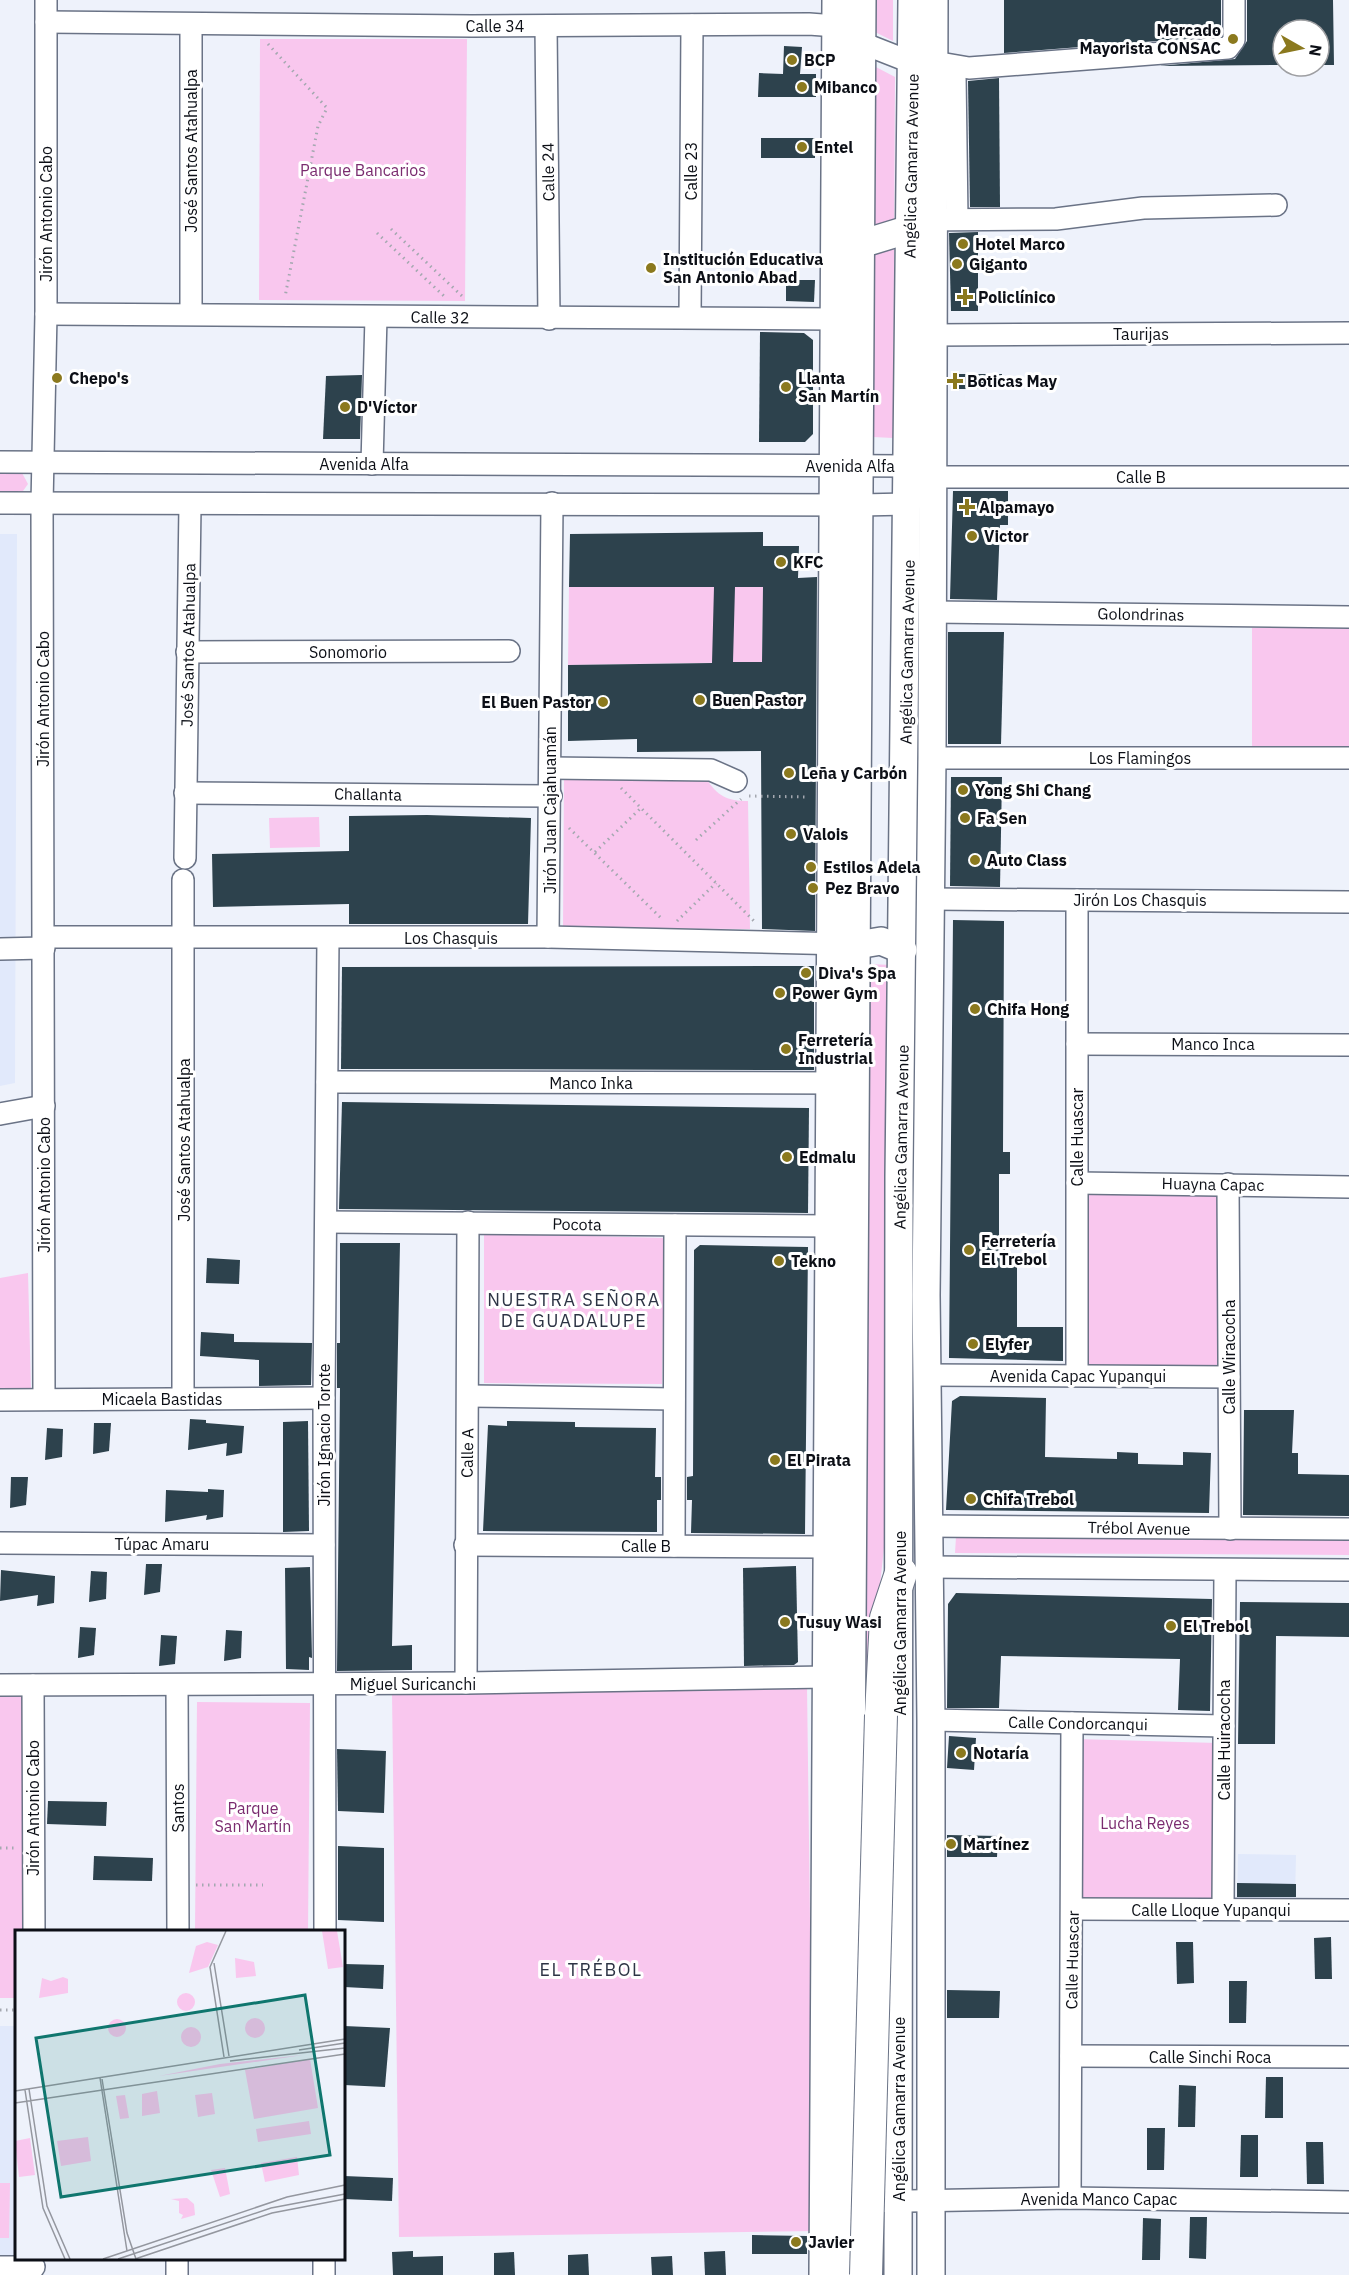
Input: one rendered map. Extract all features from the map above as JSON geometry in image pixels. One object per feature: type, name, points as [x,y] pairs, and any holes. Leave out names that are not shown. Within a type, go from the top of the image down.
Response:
[{"type":"highway","points":[[866,2275],[881,1714],[886,1618],[915,1570]]},
{"type":"main road","points":[[823,2275],[829,1226],[857,945],[862,0]]},
{"type":"main road","name":"Angélica Gamarra Avenue","points":[[898,2275],[915,1570],[928,1526],[926,1295],[932,758],[933,335],[924,65],[912,0]]},
{"type":"main road","name":"Angélica Gamarra Avenue","points":[[924,65],[934,0]]},
{"type":"main road","points":[[836,13],[830,943],[843,1083],[854,1440],[851,1588],[848,2275]]},
{"type":"main road","points":[[861,244],[929,223]]},
{"type":"main road","name":"Angélica Gamarra Avenue","points":[[929,223],[908,466],[899,1176],[915,1570],[931,1720],[931,2275]]},
{"type":"main road","points":[[857,945],[881,941],[903,950]]},
{"type":"main road","points":[[899,1176],[926,1295]]},
{"type":"main road","points":[[827,1547],[851,1588]]},
{"type":"street","name":"Jirón Antonio Cabo","points":[[44,1399],[42,463],[46,314],[46,0]]},
{"type":"street","points":[[924,65],[969,68],[1228,48],[1234,40],[1234,0]]},
{"type":"street","name":"Calle 34","points":[[46,22],[190,25],[692,26],[836,13]]},
{"type":"street","points":[[836,13],[862,43],[924,65],[953,68],[956,74],[929,223],[1056,219],[1143,208],[1276,205]]},
{"type":"street","name":"José Santos Atahualpa","points":[[190,25],[191,314]]},
{"type":"street","name":"Calle 24","points":[[546,26],[549,319]]},
{"type":"street","name":"Calle 23","points":[[690,317],[692,26]]},
{"type":"street","name":"Calle 32","points":[[46,314],[549,319],[690,317],[833,319]]},
{"type":"street","points":[[372,464],[376,317]]},
{"type":"street","name":"Taurijas","points":[[933,335],[1349,333]]},
{"type":"street","name":"Avenida Alfa","points":[[0,462],[908,466],[933,477]]},
{"type":"street","points":[[0,503],[908,504],[933,477]]},
{"type":"street","name":"Calle B","points":[[933,477],[1349,477]]},
{"type":"street","name":"Jirón Juan Cajahuamán","points":[[548,937],[552,503]]},
{"type":"street","name":"José Santos Atahualpa","points":[[185,858],[190,505]]},
{"type":"street","name":"Golondrinas","points":[[933,612],[1349,617]]},
{"type":"street","name":"Sonomorio","points":[[188,652],[509,651]]},
{"type":"street","name":"Los Flamingos","points":[[932,758],[1349,758]]},
{"type":"street","points":[[550,768],[711,770],[736,781]]},
{"type":"street","name":"Challanta","points":[[185,793],[551,803]]},
{"type":"street","name":"José Santos Atahualpa","points":[[183,880],[183,1399]]},
{"type":"street","name":"Jirón Los Chasquis","points":[[930,899],[1349,902]]},
{"type":"street","name":"Calle Huascar","points":[[1077,900],[1077,1375]]},
{"type":"street","name":"Los Chasquis","points":[[0,949],[44,942],[184,937],[548,937],[857,945]]},
{"type":"street","name":"Jirón Ignacio Torote","points":[[325,1930],[324,1398],[328,938]]},
{"type":"street","name":"Manco Inca","points":[[1077,1044],[1349,1045]]},
{"type":"street","name":"Manco Inka","points":[[327,1082],[843,1083]]},
{"type":"street","points":[[0,1114],[44,1106]]},
{"type":"street","name":"Huayna Capac","points":[[1077,1183],[1349,1187]]},
{"type":"street","name":"Calle Wiracocha","points":[[1228,1184],[1230,1529]]},
{"type":"street","name":"Pocota","points":[[326,1222],[829,1226]]},
{"type":"street","name":"Calle A","points":[[466,1683],[468,1222]]},
{"type":"street","points":[[674,1546],[675,1225]]},
{"type":"street","name":"Avenida Capac Yupanqui","points":[[928,1375],[1229,1377]]},
{"type":"street","points":[[468,1396],[674,1399]]},
{"type":"street","name":"Micaela Bastidas","points":[[0,1400],[324,1398]]},
{"type":"street","name":"Trébol Avenue","points":[[928,1526],[1349,1529]]},
{"type":"street","name":"Túpac Amaru","points":[[0,1543],[324,1545]]},
{"type":"street","name":"Calle B","points":[[465,1545],[827,1547]]},
{"type":"street","points":[[915,1570],[1349,1570]]},
{"type":"street","name":"Calle Huiracocha","points":[[1223,1909],[1225,1571]]},
{"type":"street","name":"Miguel Suricanchi","points":[[0,1685],[466,1683],[827,1677]]},
{"type":"street","name":"Jirón Antonio Cabo","points":[[33,1685],[34,1930]]},
{"type":"street","name":"Santos","points":[[177,1685],[178,1930]]},
{"type":"street","name":"Calle Condorcanqui","points":[[931,1720],[1224,1726]]},
{"type":"street","name":"Calle Huascar","points":[[1070,2198],[1072,1723]]},
{"type":"street","name":"Calle Lloque Yupanqui","points":[[1072,1910],[1349,1910]]},
{"type":"street","name":"Calle Sinchi Roca","points":[[1071,2056],[1349,2057]]},
{"type":"street","name":"Avenida Manco Capac","points":[[848,2202],[1070,2198],[1349,2202]]},
{"type":"street","points":[[0,2267],[34,2267]]},
{"type":"path","points":[[266,41],[327,108],[318,126],[285,298]]},
{"type":"path","points":[[392,229],[465,299]]},
{"type":"path","points":[[377,233],[447,299]]},
{"type":"path","points":[[603,770],[754,921]]},
{"type":"path","points":[[696,840],[744,796],[831,797]]},
{"type":"path","points":[[551,803],[594,853],[671,927],[716,883]]},
{"type":"path","points":[[594,853],[641,808]]},
{"type":"path","points":[[178,1884],[263,1885]]},
{"type":"shaded area","points":[[0,534],[17,534],[15,1083],[0,1086]]},
{"type":"shaded area","points":[[1238,1854],[1296,1855],[1295,1901],[1237,1901]]},
{"type":"shaded area","points":[[0,2026],[15,2026],[16,2275],[0,2275]]},
{"type":"green space","points":[[869,0],[893,0],[893,41],[869,29]]},
{"type":"green space","name":"Parque Bancarios","points":[[260,39],[467,39],[465,301],[259,300]]},
{"type":"green space","points":[[874,66],[895,77],[893,438],[873,437]]},
{"type":"green space","points":[[0,469],[21,471],[28,484],[23,491],[0,493]]},
{"type":"green space","points":[[569,587],[763,587],[762,662],[568,665]]},
{"type":"green space","points":[[1252,628],[1349,628],[1349,748],[1252,748]]},
{"type":"green space","points":[[564,776],[706,778],[723,796],[748,801],[750,929],[563,928]]},
{"type":"green space","points":[[319,817],[320,847],[270,848],[269,818]]},
{"type":"green space","points":[[868,964],[892,965],[890,1491],[873,1651],[855,2182]]},
{"type":"green space","points":[[1086,1191],[1219,1192],[1217,1369],[1084,1368]]},
{"type":"green space","points":[[484,1233],[664,1238],[662,1384],[484,1383]]},
{"type":"green space","points":[[28,1273],[31,1389],[0,1390],[0,1278]]},
{"type":"green space","points":[[956,1537],[1349,1540],[1349,1555],[955,1553]]},
{"type":"green space","points":[[807,1686],[814,2231],[399,2237],[392,1692]]},
{"type":"green space","points":[[0,1696],[24,1696],[23,1930],[15,1930],[15,1998],[0,1998]]},
{"type":"green space","name":"Parque San Martín","points":[[197,1702],[310,1703],[308,1930],[195,1930]]},
{"type":"green space","name":"Lucha Reyes","points":[[1076,1739],[1217,1743],[1214,1902],[1075,1903]]},
{"type":"green space","points":[[0,2183],[10,2183],[9,2238],[0,2238]]},
{"type":"building","points":[[1004,0],[1221,0],[1221,36],[1004,53]]},
{"type":"building","points":[[1247,0],[1333,0],[1334,65],[1331,65],[1331,18],[1271,18],[1271,65],[1159,66],[1235,59],[1247,41]]},
{"type":"building","points":[[784,46],[802,47],[800,74],[816,74],[816,97],[758,97],[759,73],[783,74]]},
{"type":"building","points":[[999,78],[1000,207],[970,207],[968,81]]},
{"type":"building","points":[[761,138],[815,138],[815,158],[761,158]]},
{"type":"building","points":[[978,232],[978,311],[951,311],[949,233]]},
{"type":"building","points":[[786,280],[815,280],[814,302],[786,301]]},
{"type":"building","name":"Llanta San Martín","points":[[760,332],[804,333],[813,340],[813,434],[805,442],[759,442]]},
{"type":"building","points":[[952,374],[1002,374],[1002,389],[952,389]]},
{"type":"building","name":"D'Víctor","points":[[362,375],[360,439],[323,439],[326,376]]},
{"type":"building","points":[[953,491],[1008,491],[1008,525],[1000,525],[997,600],[950,599]]},
{"type":"building","points":[[763,532],[763,546],[799,546],[798,578],[817,577],[815,931],[762,929],[761,751],[637,752],[637,739],[568,741],[568,665],[712,663],[714,587],[569,587],[570,534]],"holes":[[[735,587],[763,587],[762,662],[733,662]]]},
{"type":"building","points":[[948,632],[1004,632],[1001,744],[948,744]]},
{"type":"building","points":[[951,777],[1002,777],[1000,887],[950,886]]},
{"type":"building","points":[[427,815],[531,818],[528,924],[349,924],[349,904],[213,907],[212,854],[349,851],[349,816]]},
{"type":"building","points":[[953,920],[1004,921],[1003,1152],[1010,1152],[1010,1174],[999,1174],[999,1240],[1005,1240],[1005,1263],[1017,1263],[1017,1327],[1063,1327],[1063,1361],[949,1358]]},
{"type":"building","points":[[814,966],[814,1070],[341,1069],[342,967]]},
{"type":"building","points":[[342,1102],[809,1108],[808,1213],[339,1209]]},
{"type":"building","points":[[340,1243],[400,1243],[392,1646],[412,1645],[412,1670],[337,1671],[340,1388],[337,1388],[337,1343],[340,1343]]},
{"type":"building","points":[[700,1245],[808,1247],[805,1534],[691,1533],[692,1500],[687,1500],[687,1477],[693,1476],[694,1250]]},
{"type":"building","points":[[207,1258],[240,1260],[239,1284],[206,1283]]},
{"type":"building","points":[[201,1332],[234,1334],[234,1342],[312,1343],[311,1385],[259,1386],[259,1360],[200,1356]]},
{"type":"building","points":[[960,1396],[1046,1398],[1045,1457],[1117,1459],[1117,1452],[1138,1453],[1138,1464],[1183,1465],[1183,1452],[1211,1453],[1209,1513],[946,1510],[952,1401]]},
{"type":"building","points":[[1244,1410],[1294,1410],[1292,1453],[1298,1453],[1298,1474],[1349,1475],[1349,1516],[1243,1515]]},
{"type":"building","points":[[190,1419],[206,1420],[206,1423],[244,1426],[242,1453],[226,1456],[227,1443],[188,1450]]},
{"type":"building","points":[[308,1421],[309,1531],[283,1532],[283,1422]]},
{"type":"building","points":[[507,1421],[575,1422],[575,1427],[656,1428],[655,1477],[661,1477],[661,1500],[657,1500],[657,1532],[483,1531],[488,1425],[507,1426]]},
{"type":"building","points":[[94,1423],[111,1423],[109,1451],[93,1454]]},
{"type":"building","points":[[47,1428],[63,1429],[62,1457],[45,1460]]},
{"type":"building","points":[[11,1477],[28,1477],[26,1505],[10,1508]]},
{"type":"building","points":[[208,1489],[224,1490],[223,1517],[206,1520],[207,1515],[165,1522],[166,1490],[208,1492]]},
{"type":"building","points":[[146,1564],[162,1564],[160,1592],[144,1595]]},
{"type":"building","points":[[796,1566],[798,1662],[794,1665],[744,1666],[743,1568]]},
{"type":"building","points":[[310,1567],[312,1658],[309,1657],[309,1670],[286,1669],[285,1568]]},
{"type":"building","points":[[1,1570],[55,1576],[54,1603],[37,1606],[38,1595],[0,1601]]},
{"type":"building","points":[[91,1571],[107,1572],[106,1599],[89,1602]]},
{"type":"building","points":[[956,1593],[1212,1599],[1210,1711],[1178,1710],[1180,1659],[1001,1656],[999,1708],[947,1708],[948,1604]]},
{"type":"building","points":[[1240,1602],[1349,1603],[1349,1637],[1276,1636],[1275,1744],[1238,1744]]},
{"type":"building","points":[[80,1627],[96,1628],[94,1655],[78,1658]]},
{"type":"building","points":[[226,1630],[242,1631],[241,1658],[224,1661]]},
{"type":"building","points":[[161,1635],[177,1636],[175,1664],[159,1666]]},
{"type":"building","name":"Notaría","points":[[949,1736],[976,1738],[974,1770],[947,1768]]},
{"type":"building","points":[[337,1749],[386,1751],[384,1813],[338,1811]]},
{"type":"building","points":[[48,1801],[107,1802],[106,1826],[47,1824]]},
{"type":"building","points":[[947,1835],[998,1836],[997,1857],[947,1857]]},
{"type":"building","points":[[338,1846],[384,1848],[384,1922],[338,1920]]},
{"type":"building","points":[[94,1856],[153,1858],[152,1881],[93,1880]]},
{"type":"building","points":[[1237,1883],[1296,1884],[1296,1897],[1237,1897]]},
{"type":"building","points":[[1331,1937],[1332,1979],[1315,1979],[1314,1938]]},
{"type":"building","points":[[1176,1942],[1193,1942],[1194,1983],[1177,1984]]},
{"type":"building","points":[[345,1964],[384,1965],[383,1989],[345,1987]]},
{"type":"building","points":[[1229,1981],[1247,1981],[1246,2023],[1229,2023]]},
{"type":"building","points":[[947,1990],[1000,1991],[999,2018],[947,2018]]},
{"type":"building","points":[[345,2026],[390,2028],[385,2087],[345,2085]]},
{"type":"building","points":[[1266,2077],[1283,2077],[1283,2118],[1265,2118]]},
{"type":"building","points":[[1179,2085],[1196,2086],[1195,2127],[1178,2127]]},
{"type":"building","points":[[1147,2128],[1165,2128],[1164,2170],[1147,2170]]},
{"type":"building","points":[[1241,2135],[1258,2135],[1258,2177],[1240,2177]]},
{"type":"building","points":[[1306,2142],[1323,2142],[1324,2184],[1307,2184]]},
{"type":"building","points":[[345,2176],[393,2178],[392,2201],[345,2199]]},
{"type":"building","points":[[1190,2217],[1207,2217],[1206,2259],[1189,2258]]},
{"type":"building","points":[[1143,2218],[1161,2219],[1160,2260],[1142,2260]]},
{"type":"building","points":[[752,2235],[807,2236],[807,2254],[752,2254]]},
{"type":"building","points":[[413,2251],[413,2257],[443,2256],[443,2275],[393,2275],[392,2252]]},
{"type":"building","points":[[725,2251],[726,2275],[705,2275],[704,2252]]},
{"type":"building","points":[[514,2252],[515,2275],[494,2275],[494,2253]]},
{"type":"building","points":[[588,2254],[589,2275],[568,2275],[568,2255]]},
{"type":"building","points":[[672,2256],[673,2275],[652,2275],[651,2257]]},
{"type":"place","name":"Mercado Mayorista CONSAC","points":[[1233,39]]},
{"type":"place","name":"BCP","points":[[792,60]]},
{"type":"place","name":"Mibanco","points":[[802,87]]},
{"type":"place","name":"Entel","points":[[802,147]]},
{"type":"place","name":"Hotel Marco","points":[[963,244]]},
{"type":"place","name":"Giganto","points":[[957,264]]},
{"type":"place","name":"Institución Educativa San Antonio Abad","points":[[651,268]]},
{"type":"place","name":"Policlínico","points":[[965,297]]},
{"type":"place","name":"Chepo's","points":[[57,378]]},
{"type":"place","name":"Boticas May","points":[[955,381]]},
{"type":"place","name":"Llanta San Martín","points":[[786,387]]},
{"type":"place","name":"D'Víctor","points":[[345,407]]},
{"type":"place","name":"Alpamayo","points":[[967,507]]},
{"type":"place","name":"Victor","points":[[972,536]]},
{"type":"place","name":"KFC","points":[[781,562]]},
{"type":"place","name":"Buen Pastor","points":[[700,700]]},
{"type":"place","name":"El Buen Pastor","points":[[603,702]]},
{"type":"place","name":"Leña y Carbón","points":[[789,773]]},
{"type":"place","name":"Yong Shi Chang","points":[[963,790]]},
{"type":"place","name":"Fa Sen","points":[[965,818]]},
{"type":"place","name":"Valois","points":[[791,834]]},
{"type":"place","name":"Auto Class","points":[[975,860]]},
{"type":"place","name":"Estilos Adela","points":[[811,867]]},
{"type":"place","name":"Pez Bravo","points":[[813,888]]},
{"type":"place","name":"Diva's Spa","points":[[806,973]]},
{"type":"place","name":"Power Gym","points":[[780,993]]},
{"type":"place","name":"Chifa Hong","points":[[975,1009]]},
{"type":"place","name":"Ferretería Industrial","points":[[786,1049]]},
{"type":"place","name":"Edmalu","points":[[787,1157]]},
{"type":"place","name":"Ferretería El Trebol","points":[[969,1250]]},
{"type":"place","name":"Tekno","points":[[779,1261]]},
{"type":"place","name":"Elyfer","points":[[973,1344]]},
{"type":"place","name":"El Pirata","points":[[775,1460]]},
{"type":"place","name":"Chifa Trebol","points":[[971,1499]]},
{"type":"place","name":"Tusuy Wasi","points":[[785,1622]]},
{"type":"place","name":"El Trebol","points":[[1171,1626]]},
{"type":"place","name":"Notaría","points":[[961,1753]]},
{"type":"place","name":"Martínez","points":[[951,1844]]},
{"type":"place","name":"Javier","points":[[796,2242]]},
{"type":"district","name":"NUESTRA SEÑORA DE GUADALUPE","points":[[574,1309]]},
{"type":"district","name":"EL TRÉBOL","points":[[591,1969]]}]
